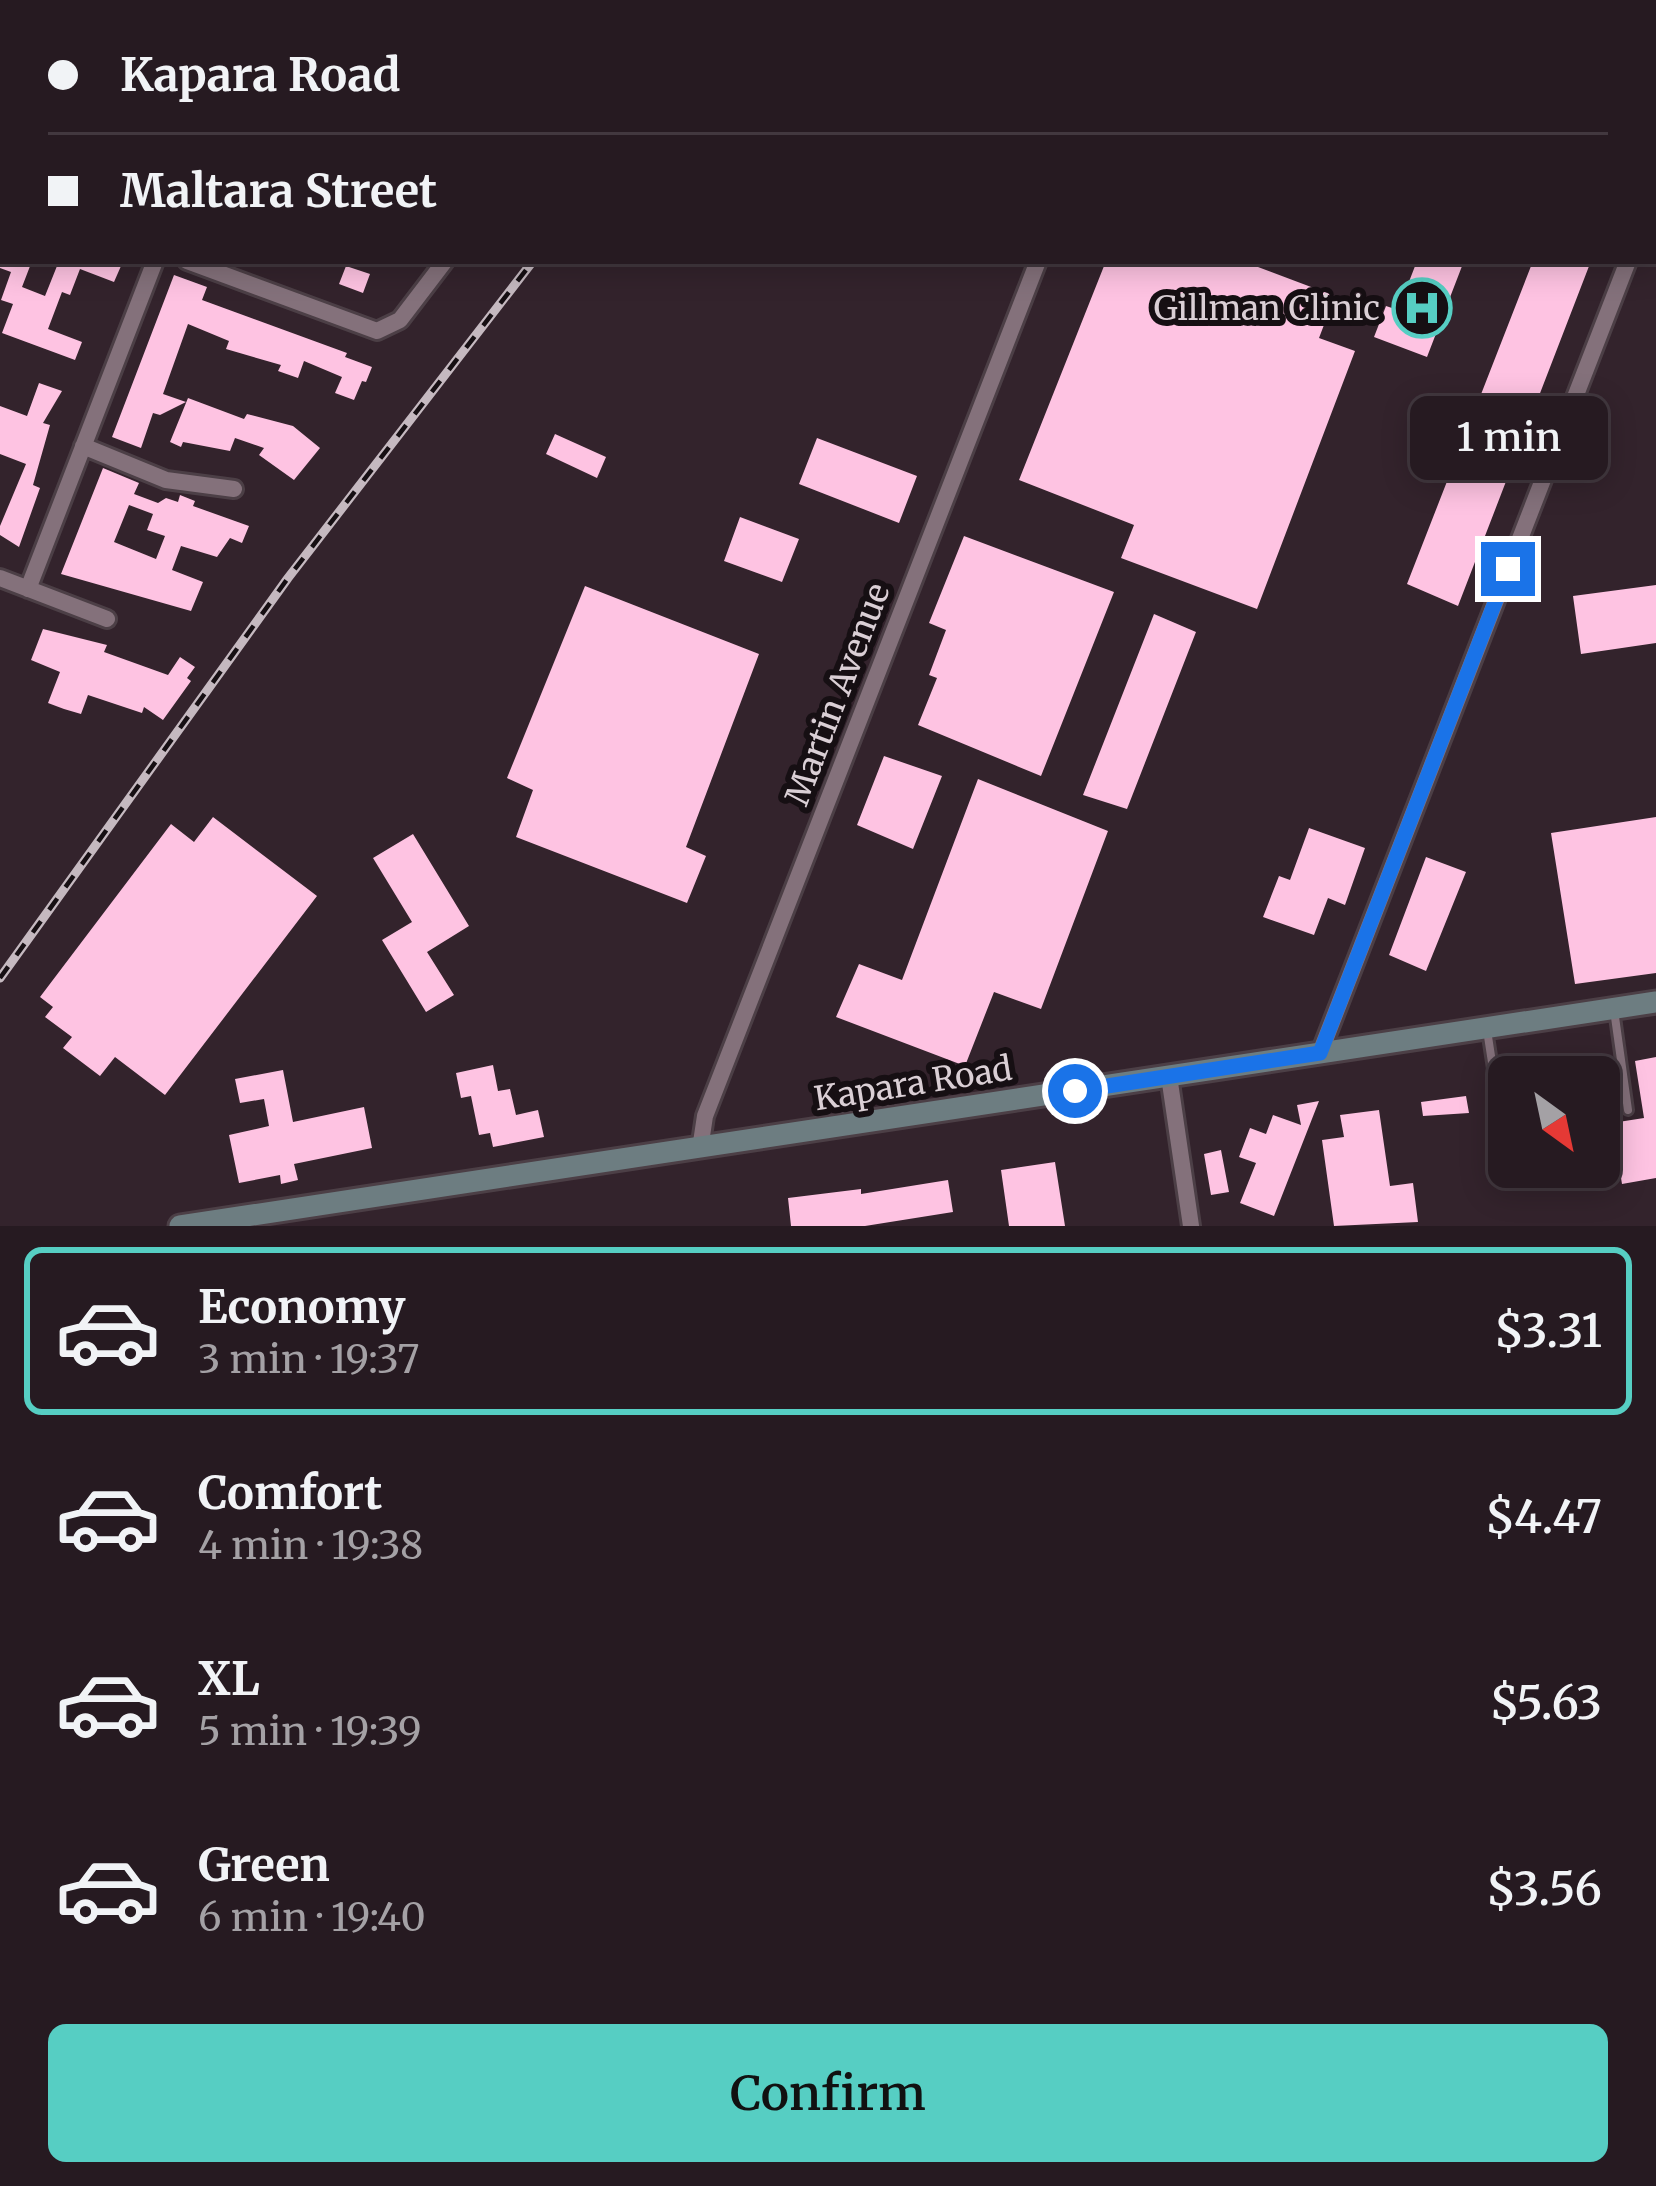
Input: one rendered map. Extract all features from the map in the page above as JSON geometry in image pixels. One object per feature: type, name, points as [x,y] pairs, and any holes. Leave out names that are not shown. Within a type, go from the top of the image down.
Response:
[{"type":"street","points":[[28,589],[154,264]]},
{"type":"street","points":[[195,264],[368,331],[400,320],[444,264]]},
{"type":"street","name":"Martin Avenue","points":[[700,1150],[705,1116],[1037,264]]},
{"type":"street","points":[[1320,1053],[1627,264]]},
{"type":"street","points":[[83,446],[166,480],[234,489]]},
{"type":"street","points":[[0,578],[107,619]]},
{"type":"street","name":"Kapara Road","points":[[180,1226],[1656,1002]]},
{"type":"street","points":[[1168,1076],[1191,1226]]},
{"type":"lane","points":[[1614,1009],[1628,1110]]},
{"type":"lane","points":[[1486,1029],[1490,1056]]},
{"type":"building","points":[[0,264],[31,264],[22,287],[45,296],[58,264],[121,266],[114,282],[80,269],[70,295],[62,292],[48,329],[82,342],[75,360],[2,333],[13,304],[1,300],[11,272]]},
{"type":"building","points":[[1105,264],[1250,264],[1335,296],[1319,338],[1355,351],[1257,609],[1121,558],[1134,525],[1019,480]]},
{"type":"building","name":"Gillman Clinic","points":[[1416,264],[1463,264],[1427,357],[1374,337],[1386,306],[1398,310]]},
{"type":"building","points":[[1532,264],[1590,264],[1458,606],[1407,584]]},
{"type":"building","points":[[346,266],[370,274],[363,293],[339,284]]},
{"type":"building","points":[[174,275],[207,287],[202,300],[347,353],[345,357],[372,367],[366,382],[362,381],[354,400],[335,393],[342,377],[304,361],[298,378],[278,371],[281,365],[226,349],[229,341],[188,324],[163,394],[186,402],[160,415],[153,413],[141,448],[112,437]]},
{"type":"building","points":[[39,383],[62,391],[43,423],[50,425],[33,485],[40,488],[19,547],[0,535],[0,526],[26,464],[0,454],[0,406],[27,416]]},
{"type":"building","points":[[188,398],[244,419],[247,414],[293,426],[320,448],[294,480],[259,455],[264,448],[235,438],[230,451],[183,442],[181,447],[170,442]]},
{"type":"building","points":[[555,434],[606,457],[597,478],[546,454]]},
{"type":"building","points":[[817,438],[917,476],[899,523],[799,484]]},
{"type":"building","points":[[103,468],[139,483],[134,494],[158,503],[166,498],[178,502],[180,495],[195,501],[193,506],[249,526],[242,543],[230,538],[217,557],[181,546],[172,570],[203,582],[191,611],[61,574]],"holes":[[[129,505],[153,514],[147,530],[165,536],[156,559],[114,542]]]},
{"type":"building","points":[[740,517],[799,539],[782,582],[724,561]]},
{"type":"building","points":[[964,536],[1114,592],[1041,776],[918,725],[937,678],[929,675],[946,630],[929,623]]},
{"type":"building","points":[[1656,585],[1656,643],[1581,654],[1573,596]]},
{"type":"building","points":[[585,586],[759,654],[686,847],[706,856],[687,903],[516,837],[533,790],[507,778]]},
{"type":"building","points":[[1154,614],[1196,632],[1127,809],[1083,795]]},
{"type":"building","points":[[43,629],[107,645],[104,652],[168,675],[180,657],[195,667],[187,678],[191,681],[163,720],[144,707],[142,713],[88,695],[81,714],[64,709],[48,703],[60,672],[31,660]]},
{"type":"building","points":[[884,756],[942,776],[913,849],[857,825]]},
{"type":"building","points":[[978,779],[1108,831],[1041,1009],[994,992],[965,1066],[836,1017],[859,964],[902,980]]},
{"type":"building","points":[[213,817],[317,896],[165,1095],[115,1057],[100,1076],[63,1048],[72,1037],[45,1017],[53,1007],[40,997],[171,824],[194,842]]},
{"type":"building","points":[[1656,817],[1656,973],[1575,984],[1551,833]]},
{"type":"building","points":[[1309,828],[1365,848],[1345,905],[1328,898],[1314,935],[1263,917],[1279,876],[1290,880]]},
{"type":"building","points":[[413,834],[469,926],[427,952],[454,995],[426,1012],[382,940],[412,922],[373,858]]},
{"type":"building","points":[[1426,857],[1466,872],[1426,971],[1389,955]]},
{"type":"building","points":[[1656,1057],[1656,1178],[1622,1184],[1620,1122],[1644,1118],[1635,1061]]},
{"type":"building","points":[[493,1065],[498,1091],[510,1089],[516,1115],[538,1110],[544,1137],[493,1147],[490,1133],[479,1135],[471,1096],[461,1098],[456,1073]]},
{"type":"building","points":[[283,1070],[293,1122],[364,1107],[372,1148],[294,1164],[298,1180],[281,1184],[280,1175],[239,1183],[229,1135],[269,1126],[264,1099],[240,1103],[235,1079]]},
{"type":"building","points":[[1466,1096],[1469,1113],[1423,1116],[1421,1102]]},
{"type":"building","points":[[1319,1101],[1274,1216],[1240,1203],[1256,1163],[1239,1157],[1250,1128],[1266,1134],[1273,1115],[1301,1125],[1297,1105]]},
{"type":"building","points":[[1379,1110],[1390,1186],[1413,1183],[1418,1222],[1334,1226],[1322,1140],[1344,1137],[1340,1115]]},
{"type":"building","points":[[1221,1150],[1229,1192],[1211,1195],[1204,1154]]},
{"type":"building","points":[[1055,1162],[1065,1226],[1009,1226],[1001,1170]]},
{"type":"building","points":[[948,1180],[953,1212],[865,1226],[791,1226],[788,1198],[861,1189],[861,1194]]},
{"type":"railway","points":[[0,978],[288,578],[531,264]]},
{"type":"place","name":"Gillman Clinic","points":[[1422,308]]},
{"type":"route","points":[[1075,1091],[1320,1053],[1508,569]]}]
